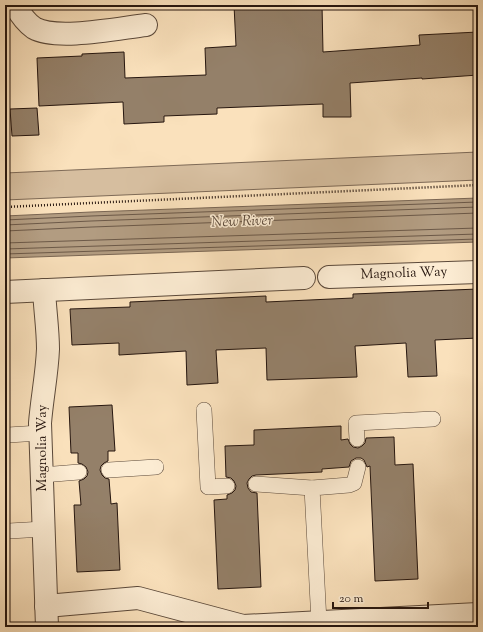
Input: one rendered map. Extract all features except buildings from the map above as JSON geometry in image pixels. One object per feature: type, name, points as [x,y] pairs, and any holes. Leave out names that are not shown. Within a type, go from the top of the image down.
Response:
[{"type":"street","points":[[14,5],[23,19],[35,28],[46,32],[63,35],[146,25]]},
{"type":"street","name":"Magnolia Way","points":[[329,277],[478,272]]},
{"type":"street","points":[[5,292],[304,278]]},
{"type":"street","name":"Magnolia Way","points":[[44,290],[48,346],[40,433],[47,616]]},
{"type":"street","points":[[47,616],[138,598],[243,626],[478,614]]},
{"type":"lane","points":[[204,410],[208,487],[227,486]]},
{"type":"lane","points":[[357,439],[356,424],[433,419]]},
{"type":"lane","points":[[8,434],[40,433]]},
{"type":"lane","points":[[109,470],[156,467]]},
{"type":"lane","points":[[256,484],[312,488],[349,485],[354,483],[358,467]]},
{"type":"lane","points":[[42,475],[79,472]]},
{"type":"lane","points":[[312,488],[319,622]]},
{"type":"lane","points":[[9,530],[44,529]]},
{"type":"path","points":[[5,207],[478,185]]},
{"type":"shaded area","points":[[478,152],[478,180],[5,200],[5,173]]},
{"type":"water","name":"New River","points":[[478,198],[478,242],[5,258],[5,216]]}]
